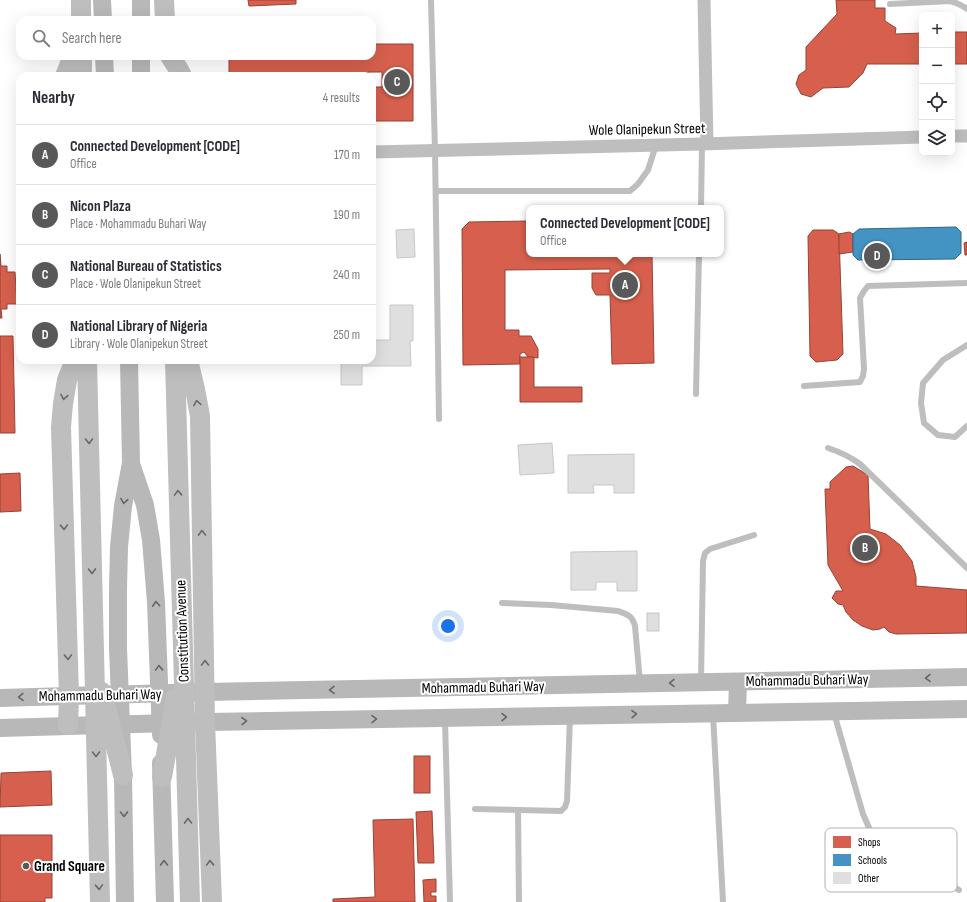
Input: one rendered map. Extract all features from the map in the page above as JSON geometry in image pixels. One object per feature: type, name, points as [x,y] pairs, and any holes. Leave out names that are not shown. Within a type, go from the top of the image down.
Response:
[{"type":"main road","points":[[81,0],[81,16]]},
{"type":"main road","points":[[102,0],[103,16]]},
{"type":"main road","points":[[140,0],[141,16]]},
{"type":"main road","points":[[164,0],[165,16]]},
{"type":"main road","points":[[67,72],[71,60]]},
{"type":"main road","points":[[82,60],[82,72]]},
{"type":"main road","points":[[104,60],[105,72]]},
{"type":"main road","points":[[141,60],[141,72]]},
{"type":"main road","points":[[166,60],[166,72]]},
{"type":"main road","points":[[173,60],[181,72]]},
{"type":"main road","points":[[68,725],[69,696],[61,427],[67,380],[73,364]]},
{"type":"main road","points":[[87,364],[100,902]]},
{"type":"main road","name":"Constitution Avenue","points":[[125,902],[123,775],[118,648],[118,589],[119,547],[123,506],[131,462],[129,364]]},
{"type":"main road","name":"Constitution Avenue","points":[[175,364],[190,902]]},
{"type":"main road","points":[[189,364],[200,416],[205,722],[212,902]]},
{"type":"main road","name":"Constitution Avenue","points":[[131,462],[145,505],[151,540],[156,602],[165,902]]},
{"type":"main road","points":[[162,776],[183,658]]},
{"type":"main road","points":[[94,659],[123,775]]},
{"type":"main road","name":"Mohammadu Buhari Way","points":[[0,698],[205,692],[967,677]]},
{"type":"main road","points":[[737,713],[738,682]]},
{"type":"main road","name":"Mohammadu Buhari Way","points":[[0,728],[68,725],[713,712],[834,712],[967,709]]},
{"type":"street","points":[[704,0],[705,144]]},
{"type":"street","points":[[955,136],[967,136]]},
{"type":"street","name":"Wole Olanipekun Street","points":[[376,152],[919,137]]},
{"type":"lane","points":[[431,0],[436,191],[439,419]]},
{"type":"lane","points":[[890,4],[950,1],[964,6],[967,9]]},
{"type":"lane","points":[[701,205],[705,144]]},
{"type":"lane","points":[[436,191],[630,191],[638,184],[648,170],[656,145]]},
{"type":"lane","points":[[696,394],[699,257]]},
{"type":"lane","points":[[804,386],[860,382],[864,369],[860,298],[868,286],[967,283]]},
{"type":"lane","points":[[967,344],[943,360],[922,383],[922,403],[924,423],[938,435],[955,437],[967,426]]},
{"type":"lane","points":[[828,448],[850,457],[860,464],[967,568]]},
{"type":"lane","points":[[701,682],[703,561],[705,553],[710,549],[754,535]]},
{"type":"lane","points":[[502,603],[618,611],[628,614],[633,619],[635,626],[640,683]]},
{"type":"lane","points":[[713,712],[723,902]]},
{"type":"lane","points":[[834,712],[863,814],[869,828]]},
{"type":"lane","points":[[475,809],[561,811],[565,807],[567,801],[570,716]]},
{"type":"lane","points":[[445,718],[450,902]]},
{"type":"lane","points":[[518,810],[519,902]]},
{"type":"building: Shops","points":[[248,0],[296,0],[296,4],[249,6]]},
{"type":"building: Shops","points":[[836,0],[875,0],[875,8],[885,8],[885,21],[896,28],[895,34],[919,33],[919,64],[867,64],[863,73],[849,87],[823,88],[811,97],[801,94],[796,84],[799,75],[806,70],[806,47],[837,14]]},
{"type":"building: Shops","points":[[955,32],[967,32],[967,64],[955,64]]},
{"type":"building: Shops","points":[[376,44],[413,44],[413,121],[376,121],[376,87],[382,87],[382,72],[229,72],[229,60],[376,60]]},
{"type":"building: Shops","points":[[526,221],[526,257],[652,257],[654,363],[612,364],[610,295],[596,295],[592,288],[592,273],[610,273],[610,269],[505,270],[505,330],[519,330],[519,336],[531,336],[538,349],[538,358],[528,357],[524,352],[520,354],[520,364],[463,365],[462,229],[469,222]]},
{"type":"building: Shops","points":[[813,230],[833,230],[839,234],[843,354],[837,360],[816,362],[810,356],[808,236]]},
{"type":"building: Shops","points":[[849,232],[853,234],[853,252],[839,254],[839,234]]},
{"type":"building: Shops","points":[[967,242],[967,255],[965,255],[964,243]]},
{"type":"building: Shops","points":[[0,254],[1,266],[7,266],[7,272],[15,272],[16,304],[7,304],[7,309],[1,309],[2,318],[0,318]]},
{"type":"building: Shops","points":[[0,336],[13,336],[15,433],[0,433]]},
{"type":"building: Shops","points":[[520,357],[534,357],[534,387],[582,387],[582,402],[520,402]]},
{"type":"building: Shops","points":[[853,466],[868,475],[870,529],[886,534],[900,545],[912,561],[916,577],[916,586],[967,590],[967,633],[896,634],[889,632],[884,627],[873,630],[862,626],[853,620],[846,612],[843,605],[838,604],[832,598],[836,591],[843,591],[828,565],[825,489],[830,489],[830,482],[846,467]]},
{"type":"building: Shops","points":[[20,473],[21,511],[0,512],[0,474]]},
{"type":"building: Shops","points":[[414,756],[430,756],[430,793],[414,793]]},
{"type":"building: Shops","points":[[51,771],[52,805],[0,807],[1,773]]},
{"type":"building: Shops","points":[[432,811],[434,863],[418,863],[416,812]]},
{"type":"building: Shops","points":[[413,819],[415,902],[333,902],[333,899],[375,897],[373,820]]},
{"type":"building: Shops","name":"Grand Square","points":[[0,835],[52,835],[52,898],[45,898],[45,902],[0,902]]},
{"type":"building: Shops","points":[[436,879],[436,892],[431,892],[431,896],[436,896],[436,902],[424,902],[423,880]]},
{"type":"building: Schools","points":[[956,227],[961,232],[961,253],[955,259],[858,260],[853,255],[853,234],[859,229]]},
{"type":"building: Other","points":[[414,229],[415,257],[397,258],[396,230]]},
{"type":"building: Other","points":[[390,305],[413,305],[413,341],[410,341],[411,366],[362,366],[362,385],[341,385],[341,364],[376,364],[376,340],[390,340]]},
{"type":"building: Other","points":[[552,443],[554,473],[520,475],[518,445]]},
{"type":"building: Other","points":[[634,454],[634,493],[614,493],[614,485],[593,485],[594,493],[568,493],[568,455]]},
{"type":"building: Other","points":[[637,551],[637,591],[617,591],[617,582],[596,582],[596,590],[571,590],[571,552]]},
{"type":"building: Other","points":[[647,613],[659,613],[659,631],[647,631]]},
{"type":"place","name":"National Bureau of Statistics","points":[[397,82]]},
{"type":"place","name":"National Library of Nigeria","points":[[877,256]]},
{"type":"place","name":"Connected Development [CODE]","points":[[625,285]]},
{"type":"place","name":"Nicon Plaza","points":[[865,548]]},
{"type":"place","name":"Grand Square","points":[[26,866]]}]
